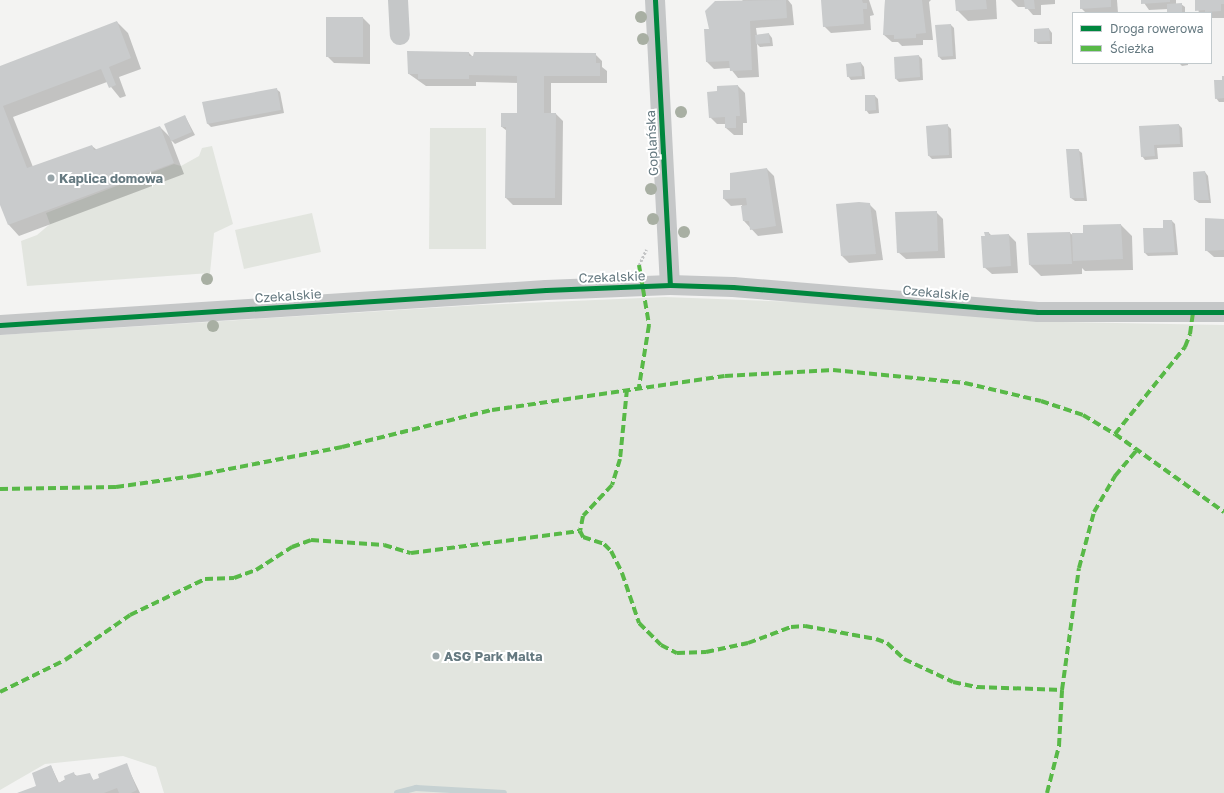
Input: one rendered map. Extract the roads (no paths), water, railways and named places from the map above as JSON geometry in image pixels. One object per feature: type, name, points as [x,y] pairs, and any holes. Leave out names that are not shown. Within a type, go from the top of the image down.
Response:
[{"type":"street","points":[[398,0],[400,35]]},
{"type":"street","name":"Goplańska","points":[[655,0],[670,285]]},
{"type":"street","name":"Czekalskie","points":[[0,325],[546,290],[670,285],[733,287],[1038,312],[1224,312]]},
{"type":"waterway","points":[[397,793],[416,788],[504,793]]},
{"type":"place","name":"Kaplica domowa","points":[[51,178]]},
{"type":"place","name":"ASG Park Malta","points":[[436,656]]}]
